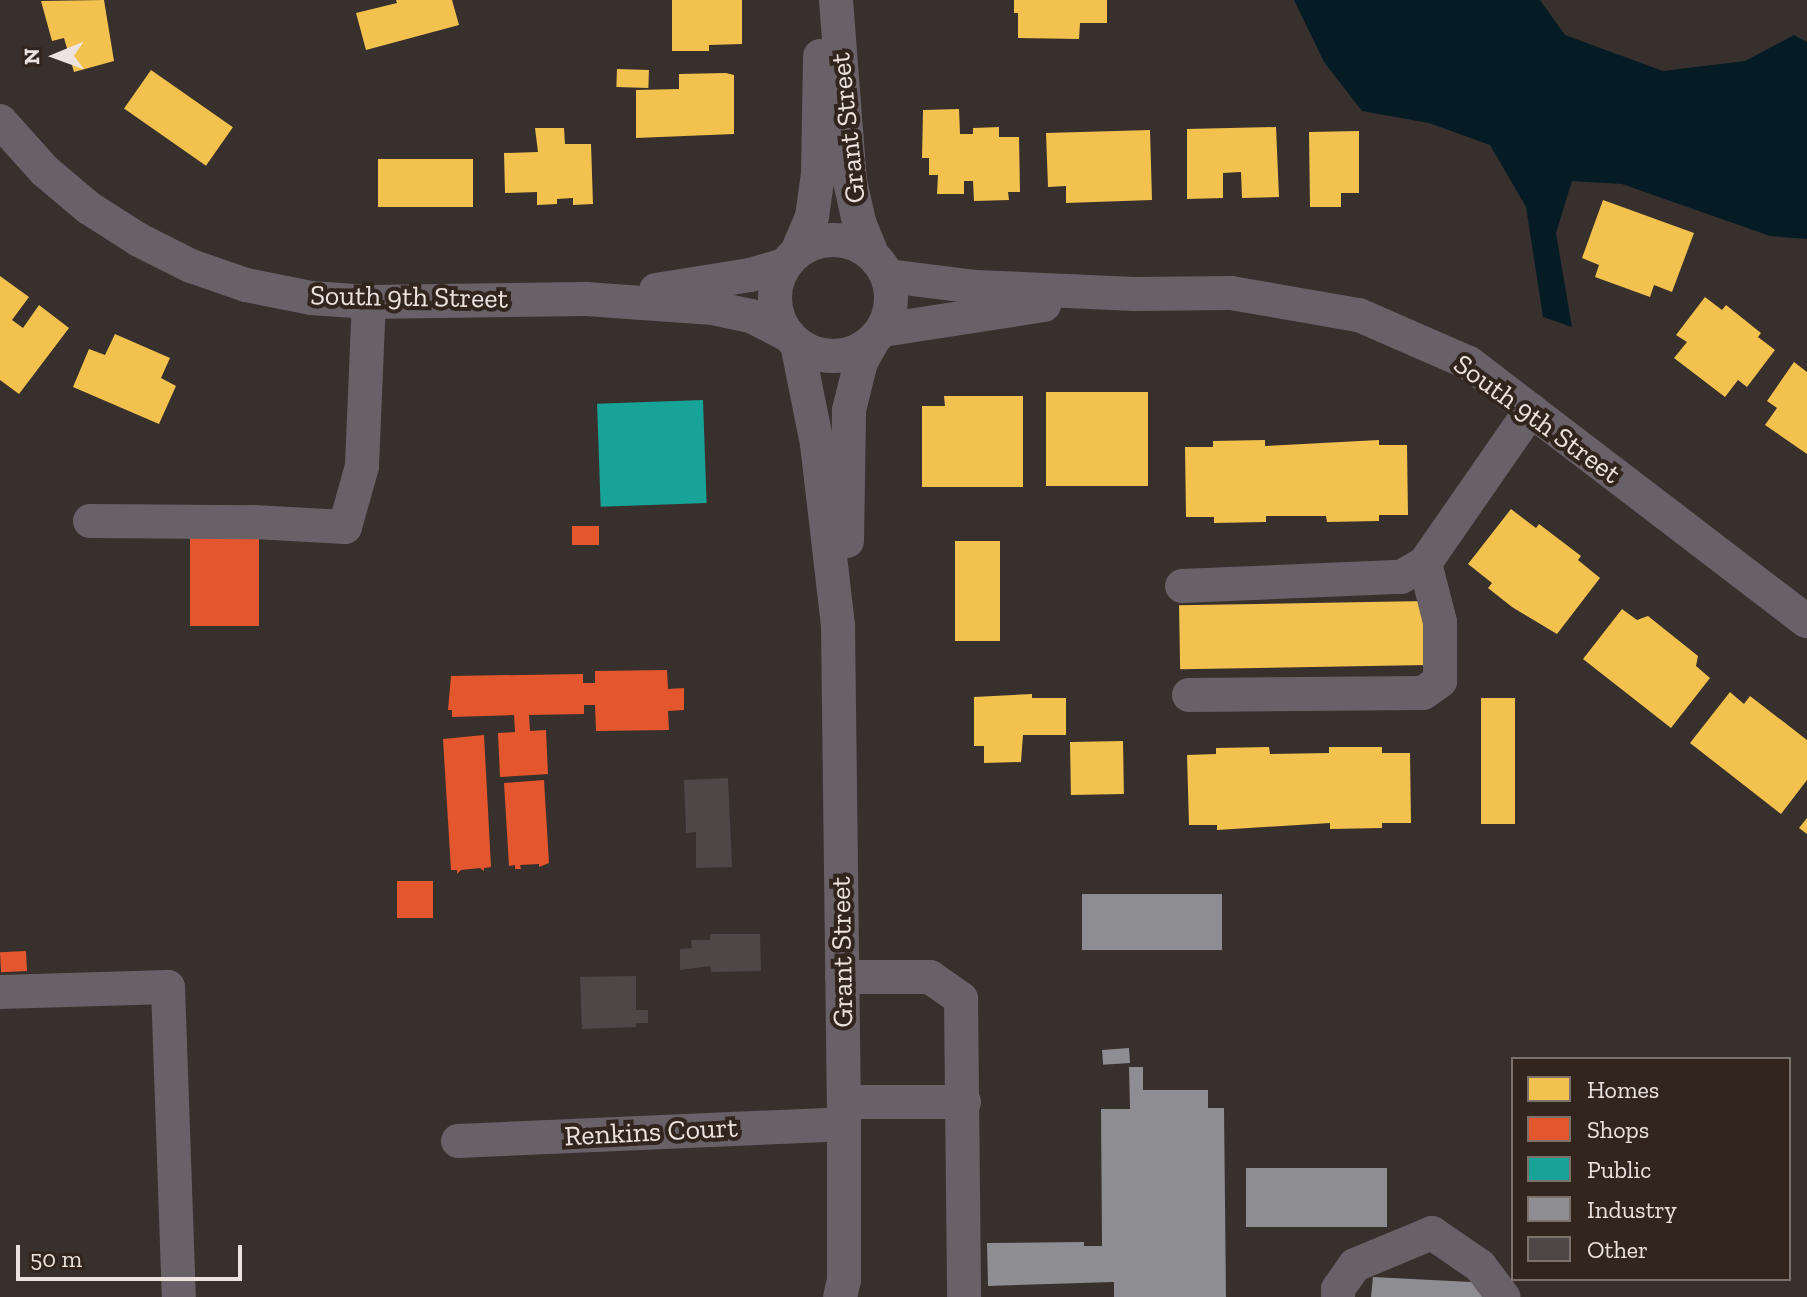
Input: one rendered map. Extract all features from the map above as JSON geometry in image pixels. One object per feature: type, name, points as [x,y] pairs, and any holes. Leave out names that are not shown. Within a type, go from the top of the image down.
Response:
[{"type":"street","name":"Grant Street","points":[[825,0],[819,71],[817,181],[812,217],[775,297],[778,317],[793,339],[817,444],[838,625],[845,1291]]},
{"type":"street","name":"Grant Street","points":[[836,0],[850,181],[859,222],[880,265],[890,313],[861,362],[849,410],[846,555],[838,625]]},
{"type":"street","name":"South 9th Street","points":[[0,121],[45,171],[89,208],[139,240],[191,266],[272,290],[311,298],[369,302],[586,299],[740,313],[793,339]]},
{"type":"street","name":"Grant Street","points":[[791,258],[810,244],[837,239],[856,244],[880,265]]},
{"type":"street","name":"South 9th Street","points":[[586,299],[723,280],[791,258]]},
{"type":"street","name":"South 9th Street","points":[[880,265],[976,287],[1135,294],[1231,293],[1359,315],[1469,363],[1807,621]]},
{"type":"street","name":"South 9th Street","points":[[877,336],[933,319],[1135,294]]},
{"type":"street","points":[[90,521],[253,522],[345,527],[362,466],[369,302]]},
{"type":"street","points":[[793,339],[827,356],[859,351],[877,336]]},
{"type":"street","points":[[1182,586],[1401,577],[1425,563],[1531,410]]},
{"type":"street","points":[[1189,695],[1423,693],[1440,681],[1440,622],[1425,563]]},
{"type":"street","points":[[842,977],[930,977],[961,999],[964,1297]]},
{"type":"street","points":[[0,992],[168,987],[179,1297]]},
{"type":"street","name":"Renkins Court","points":[[458,1141],[964,1102]]},
{"type":"street","points":[[1338,1297],[1338,1289],[1355,1265],[1432,1233],[1480,1266],[1503,1297]]},
{"type":"water","points":[[1294,0],[1540,0],[1565,35],[1663,71],[1745,61],[1794,35],[1807,42],[1807,239],[1770,236],[1622,184],[1572,181],[1556,233],[1572,327],[1543,317],[1526,207],[1490,145],[1429,123],[1362,111],[1324,62]]},
{"type":"building: Homes","points":[[104,0],[114,61],[74,72],[64,38],[52,41],[41,1]]},
{"type":"building: Homes","points":[[396,0],[452,0],[459,25],[366,50],[356,13],[397,3]]},
{"type":"building: Homes","points":[[672,0],[742,0],[742,44],[709,45],[709,51],[672,51]]},
{"type":"building: Homes","points":[[1014,0],[1107,0],[1107,23],[1080,23],[1079,39],[1018,38],[1018,13],[1014,13]]},
{"type":"building: Homes","points":[[617,69],[649,70],[648,88],[616,87]]},
{"type":"building: Homes","points":[[151,70],[233,127],[206,166],[124,109]]},
{"type":"building: Homes","points":[[679,74],[734,75],[734,134],[636,138],[636,90],[679,89]]},
{"type":"building: Homes","points":[[959,109],[960,134],[973,134],[973,128],[999,127],[999,137],[1019,137],[1020,192],[1008,192],[1009,200],[974,201],[973,181],[964,181],[964,194],[937,194],[938,175],[929,175],[929,158],[922,158],[923,110]]},
{"type":"building: Homes","points":[[1276,127],[1279,197],[1242,198],[1241,172],[1223,173],[1223,198],[1187,199],[1187,129]]},
{"type":"building: Homes","points":[[535,128],[564,128],[565,144],[591,144],[593,204],[573,205],[573,198],[557,199],[557,204],[537,205],[537,192],[505,193],[504,153],[538,152]]},
{"type":"building: Homes","points":[[1150,130],[1152,200],[1066,203],[1066,186],[1048,187],[1046,133]]},
{"type":"building: Homes","points":[[1359,131],[1359,193],[1341,193],[1341,207],[1310,207],[1309,132]]},
{"type":"building: Homes","points":[[378,159],[473,159],[473,207],[378,207]]},
{"type":"building: Homes","points":[[1603,200],[1694,233],[1672,292],[1654,285],[1650,297],[1595,277],[1599,265],[1582,258]]},
{"type":"building: Homes","points":[[0,276],[29,297],[12,320],[23,328],[39,305],[69,328],[19,394],[0,380]]},
{"type":"building: Homes","points":[[1705,297],[1722,310],[1726,305],[1761,333],[1758,337],[1775,350],[1747,387],[1738,380],[1725,397],[1674,358],[1687,342],[1676,335]]},
{"type":"building: Homes","points":[[115,334],[170,358],[161,378],[176,386],[159,424],[73,387],[89,349],[105,355]]},
{"type":"building: Homes","points":[[1794,362],[1807,372],[1807,454],[1765,425],[1777,408],[1767,401]]},
{"type":"building: Homes","points":[[1046,392],[1148,392],[1148,486],[1046,486]]},
{"type":"building: Homes","points":[[944,396],[1023,396],[1023,487],[922,487],[922,406],[945,406]]},
{"type":"building: Homes","points":[[1265,440],[1265,446],[1379,440],[1379,445],[1407,445],[1408,515],[1379,515],[1379,521],[1327,522],[1326,516],[1266,516],[1266,522],[1214,523],[1214,517],[1186,517],[1185,447],[1213,447],[1213,441]]},
{"type":"building: Homes","points":[[1511,509],[1536,528],[1539,524],[1581,556],[1578,560],[1600,578],[1557,634],[1512,607],[1488,588],[1492,583],[1468,564]]},
{"type":"building: Homes","points":[[955,541],[1000,541],[1000,641],[955,641]]},
{"type":"building: Homes","points":[[1426,601],[1427,665],[1180,669],[1179,605]]},
{"type":"building: Homes","points":[[1622,609],[1637,620],[1648,616],[1698,656],[1696,666],[1710,678],[1671,728],[1583,659]]},
{"type":"building: Homes","points":[[1730,692],[1744,704],[1750,696],[1807,740],[1807,780],[1781,814],[1690,743]]},
{"type":"building: Homes","points":[[1032,694],[1032,698],[1066,698],[1066,735],[1023,735],[1021,762],[984,763],[984,746],[974,746],[974,697]]},
{"type":"building: Homes","points":[[1481,698],[1515,698],[1515,824],[1481,824]]},
{"type":"building: Homes","points":[[1123,741],[1124,794],[1071,795],[1070,742]]},
{"type":"building: Homes","points":[[1269,747],[1270,754],[1329,753],[1329,747],[1382,747],[1382,753],[1410,753],[1411,823],[1382,823],[1382,828],[1330,829],[1330,823],[1217,830],[1217,825],[1189,825],[1187,755],[1216,754],[1216,748]]},
{"type":"building: Homes","points":[[1807,818],[1807,834],[1799,828]]},
{"type":"building: Shops","points":[[572,526],[599,526],[599,545],[572,545]]},
{"type":"building: Shops","points":[[190,538],[259,538],[259,626],[190,626]]},
{"type":"building: Shops","points":[[667,670],[668,689],[684,688],[684,710],[668,711],[669,730],[596,731],[595,705],[584,705],[584,714],[529,715],[530,731],[546,730],[548,774],[500,777],[498,733],[515,732],[514,715],[452,717],[452,710],[448,710],[451,676],[583,674],[583,683],[595,683],[595,671]]},
{"type":"building: Shops","points":[[484,735],[491,867],[484,868],[484,871],[480,868],[461,870],[457,874],[457,870],[451,870],[443,739]]},
{"type":"building: Shops","points":[[544,780],[549,863],[539,867],[539,864],[520,865],[521,869],[515,869],[515,865],[509,866],[504,783]]},
{"type":"building: Shops","points":[[397,881],[433,881],[433,918],[397,918]]},
{"type":"building: Shops","points":[[26,951],[27,971],[1,972],[0,952]]},
{"type":"building: Public","points":[[703,400],[707,503],[601,507],[597,404]]},
{"type":"building: Industry","points":[[1082,894],[1222,894],[1222,950],[1082,950]]},
{"type":"building: Industry","points":[[1129,1048],[1130,1063],[1103,1065],[1102,1050]]},
{"type":"building: Industry","points":[[1129,1067],[1143,1067],[1143,1090],[1208,1090],[1208,1108],[1224,1108],[1226,1297],[1114,1297],[1114,1282],[988,1286],[987,1243],[1084,1242],[1084,1246],[1102,1246],[1101,1109],[1130,1109]]},
{"type":"building: Industry","points":[[1246,1168],[1387,1168],[1387,1227],[1246,1227]]},
{"type":"building: Industry","points":[[1373,1277],[1490,1283],[1489,1297],[1371,1297]]},
{"type":"building: Other","points":[[728,778],[732,867],[696,868],[696,832],[686,833],[684,780]]},
{"type":"building: Other","points":[[710,934],[760,934],[761,971],[711,972],[710,966],[680,970],[680,949],[692,948],[691,940],[710,940]]},
{"type":"building: Other","points":[[636,976],[636,1010],[648,1010],[648,1023],[636,1023],[636,1027],[582,1029],[580,977]]}]
